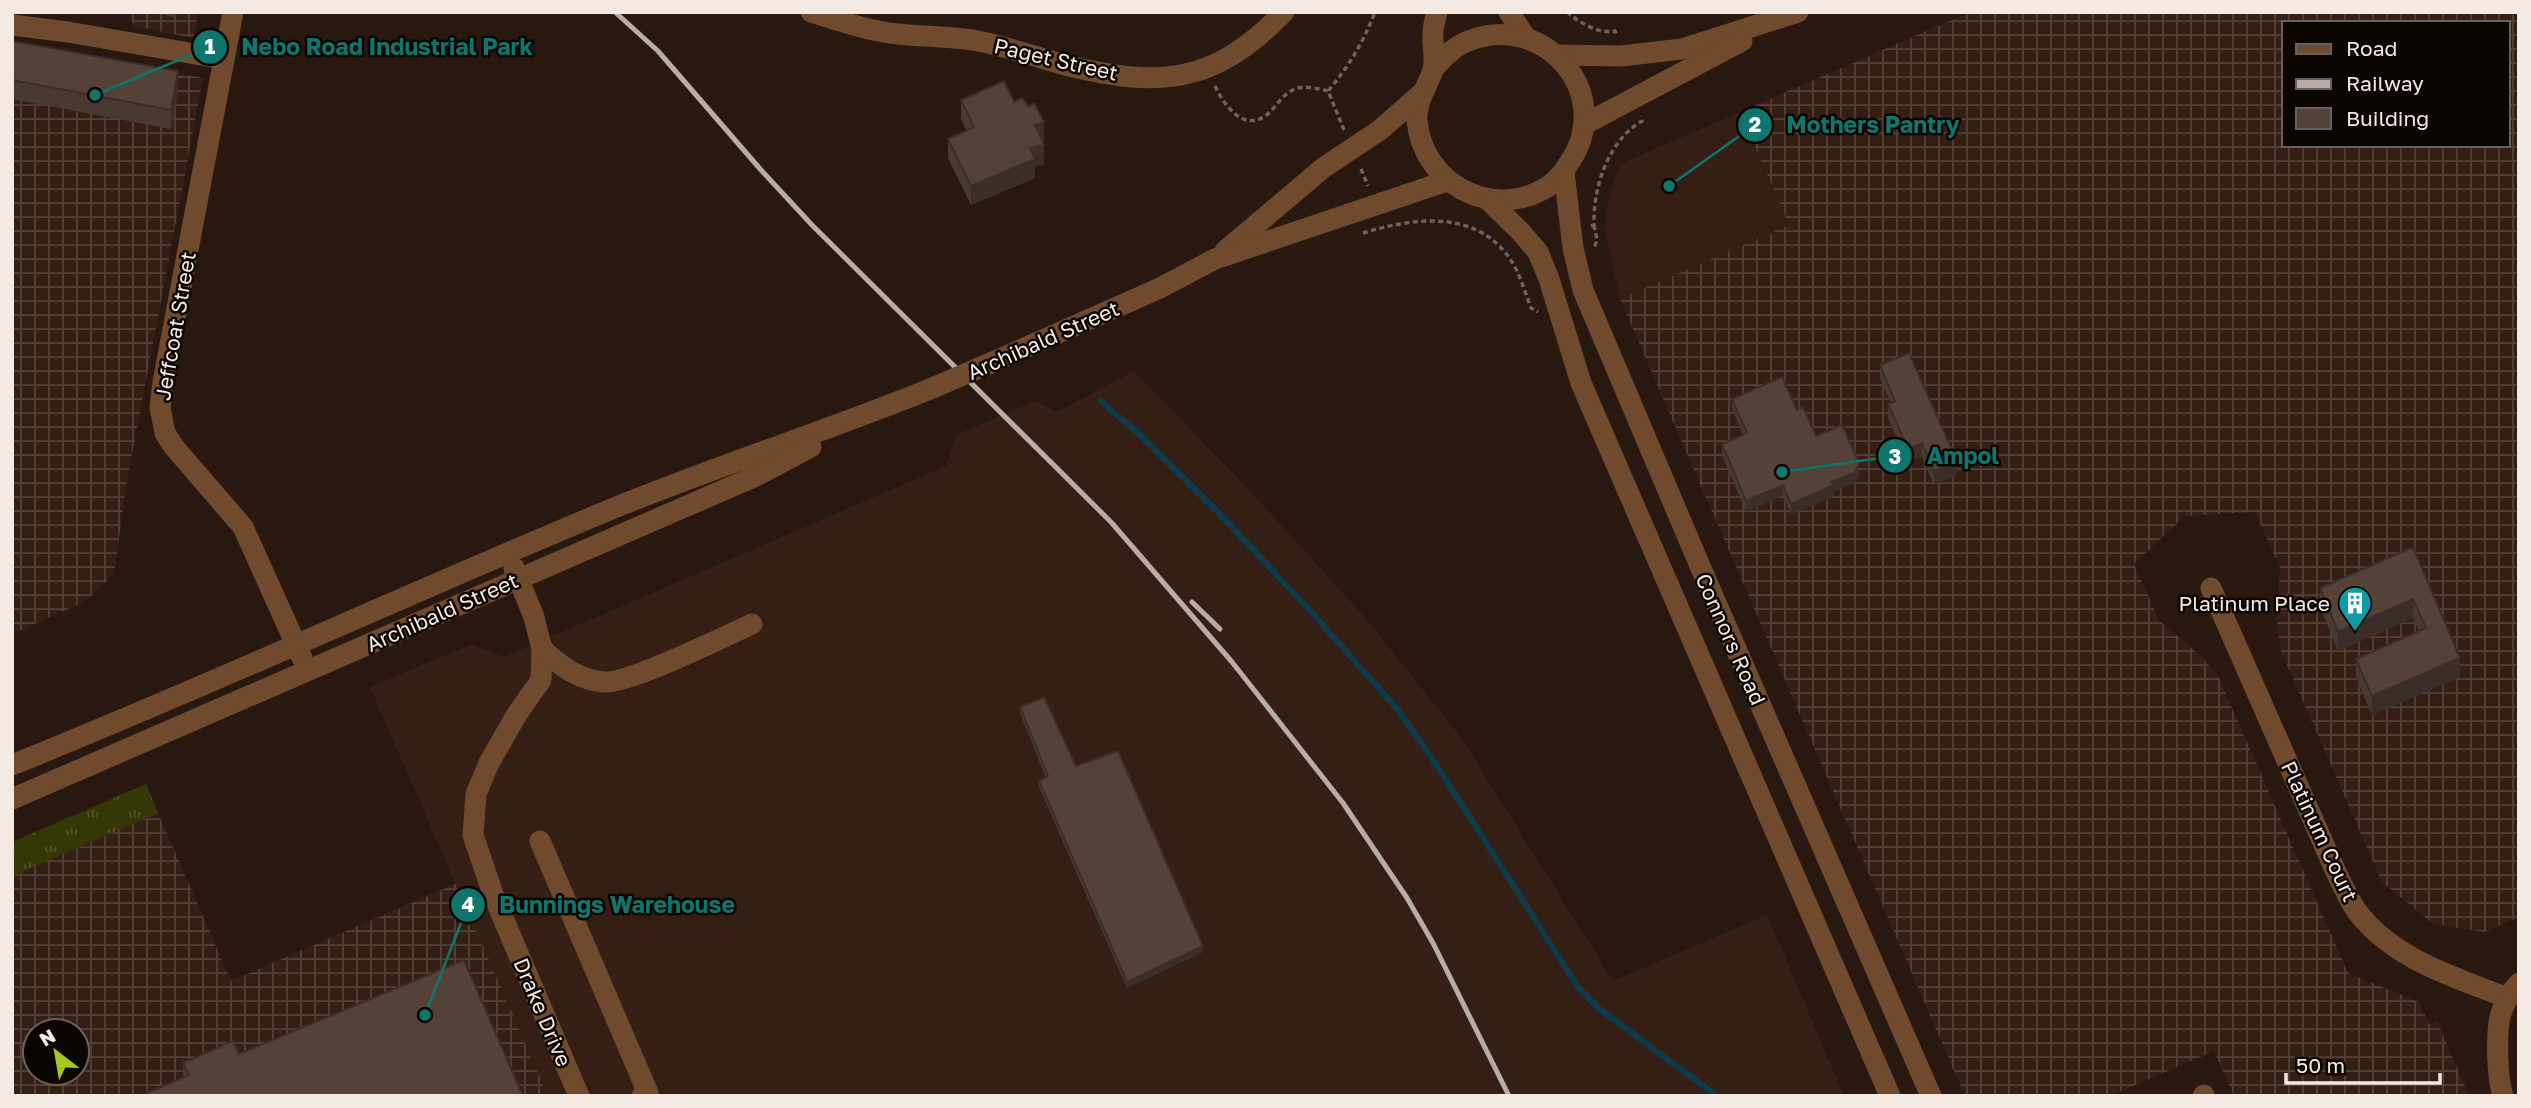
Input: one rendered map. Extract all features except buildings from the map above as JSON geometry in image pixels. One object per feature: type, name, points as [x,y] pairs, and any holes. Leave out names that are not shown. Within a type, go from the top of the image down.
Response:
[{"type":"street","name":"Jeffcoat Street","points":[[233,12],[162,390],[160,414],[163,428],[174,447],[247,534],[308,670]]},
{"type":"street","name":"Paget Street","points":[[811,12],[848,24],[897,34],[953,36],[1004,46],[1065,64],[1147,79],[1179,76],[1207,69],[1247,45],[1284,12]]},
{"type":"street","points":[[1433,69],[1433,32],[1437,12]]},
{"type":"street","points":[[1509,12],[1527,38]]},
{"type":"street","points":[[1557,55],[1621,56],[1682,49],[1789,16]]},
{"type":"street","points":[[1585,124],[1789,16]]},
{"type":"street","points":[[12,25],[68,32],[224,60]]},
{"type":"street","points":[[1491,34],[1527,38],[1557,55],[1573,75],[1583,98],[1585,124],[1578,149],[1564,172],[1543,190],[1516,200],[1488,200],[1466,194],[1447,181],[1431,163],[1421,142],[1417,118],[1421,94],[1433,69],[1449,52],[1469,40],[1491,34]]},
{"type":"street","name":"Archibald Street","points":[[1215,259],[1323,168],[1380,130],[1421,94]]},
{"type":"street","name":"Connors Road","points":[[1564,172],[1573,248],[1583,290],[1705,579],[1931,1096]]},
{"type":"street","name":"Archibald Street","points":[[12,765],[659,490],[868,415],[935,387],[1160,288],[1215,259],[1447,181]]},
{"type":"street","name":"Connors Road","points":[[1488,200],[1538,252],[1581,383],[1890,1096]]},
{"type":"street","name":"Archibald Street","points":[[12,799],[765,472],[868,415]]},
{"type":"street","name":"Drake Drive","points":[[508,554],[534,617],[542,649],[541,680],[517,714],[489,763],[476,794],[473,835],[494,897],[579,1096]]},
{"type":"street","name":"Platinum Court","points":[[2211,588],[2336,872],[2357,910],[2387,942],[2408,956],[2513,990]]},
{"type":"street","points":[[542,649],[585,679],[607,683],[632,677],[752,624]]},
{"type":"street","points":[[540,841],[648,1093],[642,1096]]},
{"type":"street","points":[[2502,1096],[2500,1018],[2513,990]]},
{"type":"path","points":[[1328,91],[1360,48],[1375,12]]},
{"type":"path","points":[[1567,12],[1593,29],[1615,32],[1620,42]]},
{"type":"path","points":[[1207,69],[1226,107],[1240,118],[1267,115],[1293,90],[1313,88],[1328,91]]},
{"type":"path","points":[[1328,91],[1345,133]]},
{"type":"path","points":[[1597,240],[1594,225],[1599,186],[1611,152],[1626,133],[1642,121],[1640,112]]},
{"type":"path","points":[[1361,169],[1369,188]]},
{"type":"path","points":[[1385,226],[1423,221],[1458,222],[1481,231],[1511,260]]},
{"type":"path","points":[[1587,228],[1594,225]]},
{"type":"shaded area","points":[[129,12],[198,12],[193,38],[134,26]]},
{"type":"shaded area","points":[[1970,12],[2519,12],[2519,917],[2484,932],[2433,924],[2382,882],[2281,651],[2277,625],[2280,568],[2255,512],[2185,516],[2134,564],[2159,620],[2203,658],[2219,678],[2348,973],[2419,1002],[2429,1024],[2437,1021],[2469,1096],[2234,1096],[2214,1051],[2110,1096],[1965,1096],[1620,299],[1789,225],[1740,112]]},
{"type":"shaded area","points":[[40,47],[203,78],[126,486],[114,574],[84,602],[12,634],[12,48]]},
{"type":"shaded area","points":[[1740,112],[1789,225],[1620,299],[1605,229],[1610,192],[1620,164]]},
{"type":"shaded area","points":[[1134,371],[1252,493],[1364,616],[1460,736],[1613,981],[1767,915],[1844,1096],[12,1096],[12,876],[158,813],[231,981],[455,883],[370,687],[472,644],[504,657],[946,466],[956,435],[1035,401],[1057,412]]},
{"type":"shaded area","points":[[158,813],[231,981],[456,884],[548,1096],[12,1096],[12,876]]},
{"type":"green space","points":[[146,784],[158,813],[12,876],[12,842]]},
{"type":"waterway","points":[[1101,401],[1140,435],[1216,510],[1398,710],[1432,758],[1578,987],[1597,1007],[1717,1096]]},
{"type":"railway","points":[[615,12],[658,51],[812,225],[1111,522],[1232,662],[1343,803],[1407,898],[1433,943],[1509,1096]]},
{"type":"railway","points":[[1192,602],[1220,629]]},
{"type":"place","name":"Nebo Road Industrial Park","points":[[95,95]]},
{"type":"place","name":"Mothers Pantry","points":[[1669,186]]},
{"type":"place","name":"Ampol","points":[[1782,472]]},
{"type":"place","name":"Platinum Place","points":[[2355,633]]},
{"type":"place","name":"Bunnings Warehouse","points":[[425,1015]]}]
